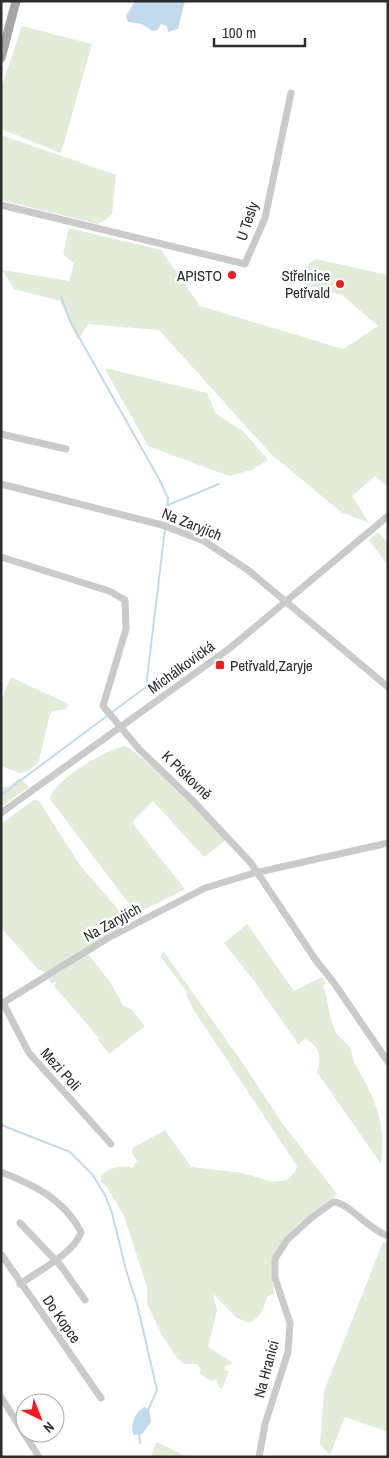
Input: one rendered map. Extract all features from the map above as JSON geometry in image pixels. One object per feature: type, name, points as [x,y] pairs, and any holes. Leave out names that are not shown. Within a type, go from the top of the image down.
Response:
[{"type":"main road","points":[[1,58],[16,1]]},
{"type":"street","name":"U Tesly","points":[[1,205],[246,264],[264,218],[291,93]]},
{"type":"street","points":[[1,434],[66,449]]},
{"type":"street","name":"Na Zaryjích","points":[[1,484],[162,525],[194,536],[226,554],[388,687]]},
{"type":"street","name":"Michálkovická","points":[[1,813],[206,666],[388,516]]},
{"type":"street","name":"K Pískovně","points":[[1,557],[109,591],[125,600],[126,629],[104,706],[120,728],[224,831],[258,872],[263,884],[388,1062]]},
{"type":"street","name":"Na Zaryjích","points":[[2,1004],[108,938],[205,888],[258,872],[388,843]]},
{"type":"street","name":"Mezi Poli","points":[[2,1004],[28,1054],[111,1144]]},
{"type":"street","points":[[1,1172],[30,1184],[60,1202],[77,1223],[81,1232],[79,1239],[70,1249],[20,1284]]},
{"type":"street","name":"Na Hranici","points":[[259,1457],[265,1424],[288,1352],[290,1324],[276,1284],[274,1268],[280,1250],[294,1233],[333,1202],[342,1204],[362,1222],[377,1232],[388,1236]]},
{"type":"street","points":[[20,1223],[55,1260],[85,1300]]},
{"type":"street","name":"Do Kopce","points":[[1,1254],[20,1284],[101,1398]]},
{"type":"street","points":[[1,1397],[39,1457]]},
{"type":"green space","points":[[22,26],[92,44],[61,153],[1,129],[1,88]]},
{"type":"green space","points":[[1,135],[116,175],[112,214],[97,224],[1,200]]},
{"type":"green space","points":[[69,228],[161,250],[200,306],[343,349],[378,326],[342,295],[296,282],[297,275],[315,259],[388,275],[388,487],[375,476],[352,496],[369,523],[341,512],[271,454],[159,330],[88,324],[78,340],[60,301],[14,289],[2,270],[69,281],[74,264],[63,254]]},
{"type":"green space","points":[[106,368],[207,393],[216,414],[243,431],[268,460],[252,470],[229,476],[148,446]]},
{"type":"green space","points":[[378,532],[388,542],[388,566],[369,540]]},
{"type":"green space","points":[[11,677],[68,704],[66,709],[52,711],[39,761],[30,770],[20,773],[1,766],[1,700]]},
{"type":"green space","points":[[124,746],[131,749],[173,784],[227,839],[204,857],[153,801],[134,820],[133,824],[185,889],[139,912],[130,905],[50,799],[53,791],[60,783],[81,767],[105,753]]},
{"type":"green space","points":[[19,778],[29,787],[1,807],[1,787],[9,787]]},
{"type":"green space","points":[[34,800],[39,801],[79,864],[129,922],[47,973],[38,969],[1,928],[1,824]]},
{"type":"green space","points":[[247,924],[294,991],[322,977],[326,983],[323,986],[334,1029],[350,1048],[354,1062],[368,1087],[377,1110],[382,1135],[381,1164],[317,1072],[319,1057],[317,1049],[305,1039],[298,1044],[255,982],[224,943]]},
{"type":"green space","points":[[164,952],[244,1065],[282,1123],[337,1194],[298,1224],[279,1247],[274,1260],[272,1275],[275,1293],[267,1297],[263,1309],[256,1319],[249,1323],[237,1318],[213,1294],[217,1310],[208,1347],[232,1362],[224,1370],[229,1371],[222,1389],[219,1387],[217,1379],[211,1381],[200,1374],[201,1369],[197,1364],[185,1364],[177,1358],[162,1335],[147,1304],[147,1287],[124,1216],[107,1187],[101,1182],[101,1176],[103,1173],[115,1168],[132,1168],[137,1161],[132,1153],[133,1148],[165,1130],[191,1167],[242,1173],[273,1182],[287,1180],[295,1172],[297,1166],[193,1009],[186,994],[187,992],[160,956]]},
{"type":"green space","points":[[88,954],[110,982],[123,1005],[132,1010],[145,1026],[109,1054],[98,1040],[99,1038],[54,986],[55,982],[52,984],[49,979]]},
{"type":"green space","points":[[383,1242],[388,1243],[388,1432],[345,1417],[330,1455],[320,1444],[324,1391]]},
{"type":"green space","points":[[156,1442],[189,1457],[151,1457]]},
{"type":"water","points":[[135,1],[185,1],[178,29],[168,32],[167,26],[161,24],[158,30],[152,31],[142,24],[128,22],[126,16]]},
{"type":"water","points":[[144,1407],[149,1409],[151,1422],[142,1434],[134,1435],[132,1428],[134,1420]]},
{"type":"waterway","points":[[61,296],[71,323],[168,498],[166,524]]},
{"type":"waterway","points":[[168,505],[219,484]]},
{"type":"waterway","points":[[111,713],[146,687],[165,529]]},
{"type":"waterway","points":[[1,795],[107,716]]},
{"type":"waterway","points":[[1,1125],[70,1152],[92,1174],[105,1195],[112,1213],[126,1270],[137,1304],[157,1390],[148,1410]]},
{"type":"waterway","points":[[139,1433],[140,1443]]},
{"type":"place","name":"APISTO","points":[[232,275]]},
{"type":"place","name":"Střelnice Petřvald","points":[[340,284]]},
{"type":"place","name":"Petřvald,Zaryje","points":[[220,665]]}]
